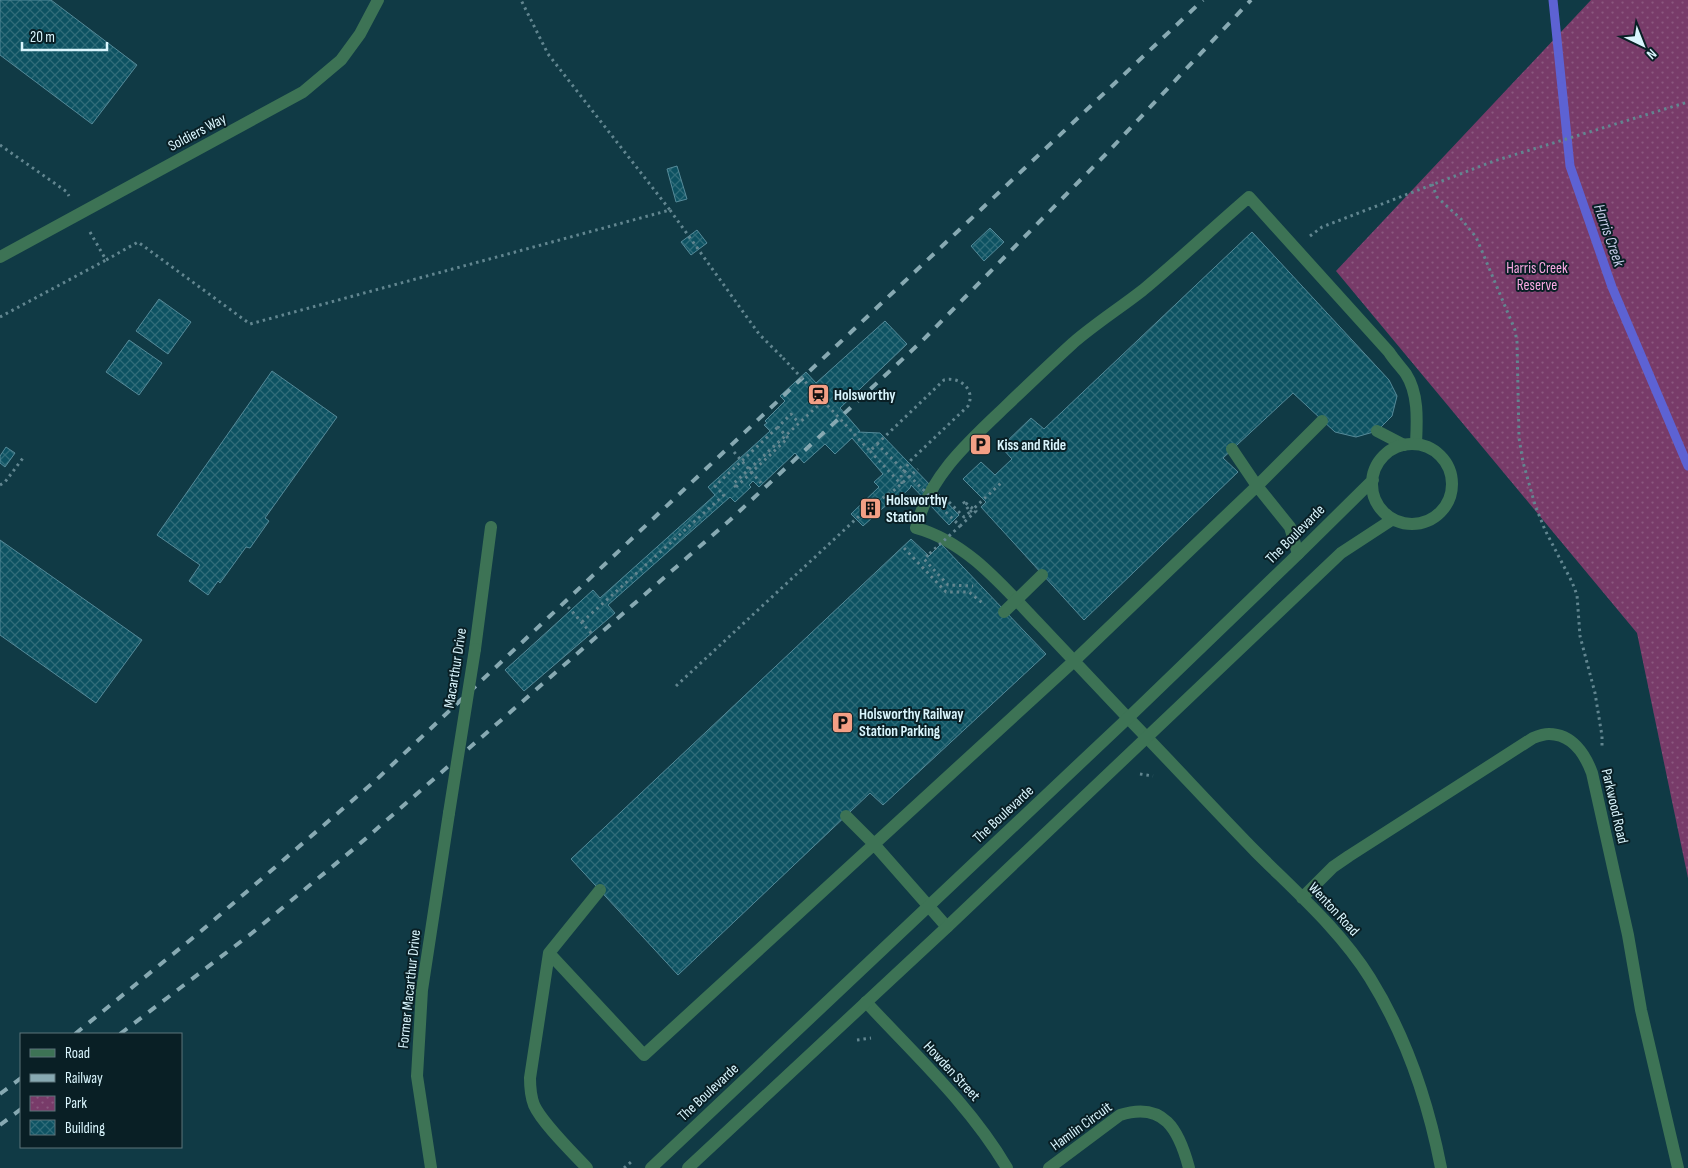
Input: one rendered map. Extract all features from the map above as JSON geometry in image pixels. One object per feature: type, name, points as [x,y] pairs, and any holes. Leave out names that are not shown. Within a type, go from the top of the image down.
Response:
[{"type":"street","name":"Soldiers Way","points":[[0,257],[303,92],[341,60],[360,34],[378,0]]},
{"type":"street","name":"Wenton Road","points":[[1293,247],[1248,197],[1142,291],[1074,342],[957,454],[941,473],[927,496],[919,514],[916,528],[927,531],[948,542],[983,567],[1333,929],[1370,977],[1399,1032],[1411,1060],[1422,1094],[1441,1168]]},
{"type":"street","points":[[1293,247],[1389,352],[1407,375],[1414,396],[1417,416],[1410,445]]},
{"type":"street","points":[[549,953],[644,1055],[1074,660],[1257,486],[1322,421]]},
{"type":"street","points":[[1377,431],[1410,445],[1426,446],[1435,451],[1444,460],[1450,470],[1451,492],[1442,512],[1430,520],[1413,524],[1393,519],[1384,512],[1378,505],[1372,489],[1376,468],[1382,458],[1390,451],[1410,445]]},
{"type":"street","points":[[1232,449],[1257,486],[1290,527],[1298,554]]},
{"type":"street","name":"The Boulevarde","points":[[651,1168],[1128,718],[1373,480]]},
{"type":"street","points":[[688,1168],[948,926],[1341,553],[1393,519]]},
{"type":"street","name":"Macarthur Drive","points":[[449,813],[475,650],[491,527]]},
{"type":"street","points":[[1004,612],[1042,575]]},
{"type":"street","name":"Parkwood Road","points":[[1302,898],[1348,856],[1533,738],[1549,734],[1570,740],[1586,757],[1592,773],[1628,934],[1641,1010],[1678,1168]]},
{"type":"street","name":"Former Macarthur Drive","points":[[431,1168],[417,1076],[422,990],[449,813]]},
{"type":"street","points":[[846,816],[948,926]]},
{"type":"street","points":[[587,1168],[544,1120],[535,1106],[530,1093],[530,1078],[549,953],[600,890]]},
{"type":"street","name":"Howden Street","points":[[866,1002],[964,1107],[992,1143],[1007,1168]]},
{"type":"street","name":"Hamlin Circuit","points":[[1049,1168],[1120,1115],[1132,1111],[1145,1111],[1160,1116],[1171,1125],[1179,1136],[1190,1168]]},
{"type":"path","points":[[521,0],[548,54],[670,210],[759,334],[902,484]]},
{"type":"path","points":[[1293,247],[1322,227],[1494,161],[1688,102]]},
{"type":"path","points":[[0,145],[67,192],[106,260]]},
{"type":"path","points":[[1432,184],[1437,197],[1462,220],[1476,237],[1515,330],[1517,342],[1519,438],[1522,462],[1538,514],[1577,595],[1580,636],[1600,716],[1603,743],[1592,773]]},
{"type":"path","points":[[0,317],[138,242],[250,324],[670,210]]},
{"type":"path","points":[[870,451],[944,380],[955,379],[960,381],[971,395],[968,406],[911,460],[901,475],[902,484]]},
{"type":"path","points":[[778,427],[788,438],[736,487],[733,484],[749,470],[793,428],[823,401]]},
{"type":"path","points":[[582,622],[724,495],[715,486],[791,414],[799,423]]},
{"type":"path","points":[[877,444],[960,526]]},
{"type":"path","points":[[734,452],[761,483]]},
{"type":"path","points":[[0,485],[5,482],[23,458]]},
{"type":"path","points":[[676,686],[870,506],[902,484],[917,470]]},
{"type":"path","points":[[979,593],[973,586],[948,585],[924,559],[960,526],[1001,483]]},
{"type":"path","points":[[948,500],[964,517],[971,514]]},
{"type":"path","points":[[904,548],[946,592],[969,592],[988,607],[985,599]]},
{"type":"path","points":[[568,607],[592,634]]},
{"type":"path","points":[[1136,775],[1144,774],[1159,780]]},
{"type":"path","points":[[850,1043],[868,1038],[877,1039]]},
{"type":"green space","name":"Harris Creek Reserve","points":[[1591,0],[1688,0],[1688,878],[1637,633],[1336,271]]},
{"type":"building","points":[[0,0],[51,0],[137,65],[92,124],[0,55]]},
{"type":"building","points":[[677,166],[687,199],[676,202],[667,169]]},
{"type":"building","points":[[990,228],[1004,242],[984,261],[971,246]]},
{"type":"building","points":[[697,230],[707,243],[691,255],[681,242]]},
{"type":"building","points":[[1252,232],[1389,380],[1397,396],[1392,416],[1377,431],[1356,437],[1335,432],[1293,393],[1223,458],[1238,472],[1084,620],[981,507],[986,502],[963,479],[981,462],[995,475],[1012,459],[1001,447],[1031,418],[1044,429]]},
{"type":"building","points":[[159,299],[191,322],[168,354],[136,331]]},
{"type":"building","name":"Holsworthy Station","points":[[885,321],[907,344],[840,408],[860,431],[858,432],[880,433],[959,515],[949,525],[911,485],[894,503],[891,501],[863,526],[851,514],[879,487],[874,482],[883,474],[852,438],[835,454],[825,444],[804,463],[795,453],[759,487],[753,481],[749,485],[751,487],[735,502],[730,497],[608,605],[615,613],[524,691],[505,670],[593,590],[600,598],[715,495],[708,487],[770,431],[764,425],[767,423],[765,421],[785,401],[780,396],[806,372],[816,383]]},
{"type":"building","points":[[129,340],[162,363],[139,395],[106,372]]},
{"type":"building","points":[[272,371],[337,417],[265,518],[269,521],[250,548],[246,547],[220,583],[218,581],[208,595],[189,581],[200,565],[157,535]]},
{"type":"building","points":[[6,447],[15,453],[5,467],[0,463],[0,456]]},
{"type":"building","name":"Holsworthy Railway Station Parking","points":[[911,539],[928,557],[941,544],[1046,654],[883,805],[870,793],[678,975],[571,859]]},
{"type":"building","points":[[0,540],[142,640],[96,703],[0,635]]},
{"type":"waterway","name":"Harris Creek","points":[[1553,0],[1570,166],[1612,287],[1688,466]]},
{"type":"railway","points":[[76,1033],[200,932],[375,781],[1203,0]]},
{"type":"railway","points":[[121,1033],[252,933],[356,847],[730,520],[922,341],[1106,154],[1251,0]]},
{"type":"railway","points":[[0,1094],[20,1079]]},
{"type":"railway","points":[[0,1125],[20,1110]]},
{"type":"place","name":"Holsworthy","points":[[818,395]]},
{"type":"place","name":"Kiss and Ride","points":[[981,445]]},
{"type":"place","name":"Holsworthy Station","points":[[870,509]]},
{"type":"place","name":"Holsworthy Railway Station Parking","points":[[843,723]]}]
